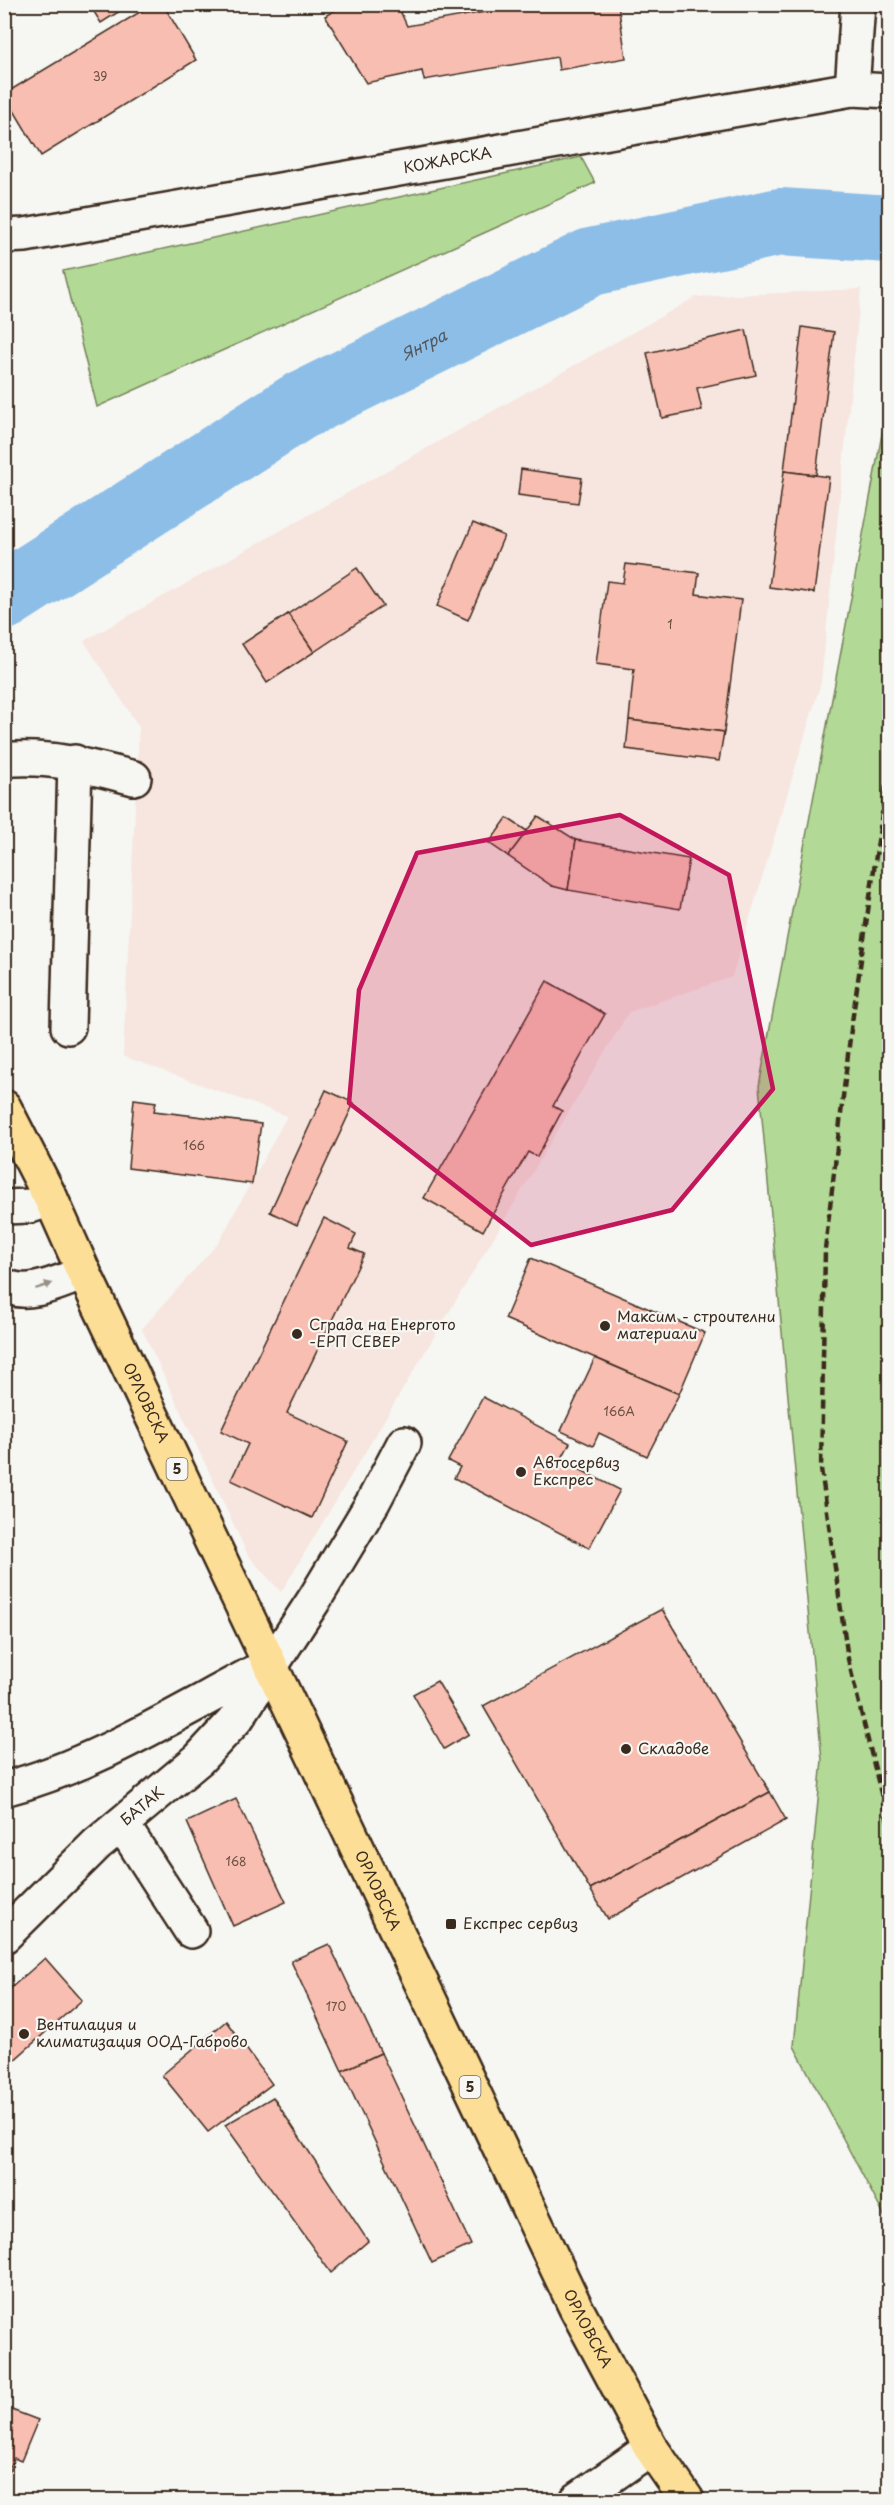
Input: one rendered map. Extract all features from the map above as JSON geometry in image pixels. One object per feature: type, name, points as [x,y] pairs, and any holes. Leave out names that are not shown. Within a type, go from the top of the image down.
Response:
[{"type":"main road","name":"5","points":[[4,1107],[51,1199]]},
{"type":"main road","name":"ОРЛОВСКА","points":[[51,1199],[269,1665],[576,2308],[651,2448],[687,2500]]},
{"type":"street","points":[[852,89],[858,4]]},
{"type":"street","name":"КОЖАРСКА","points":[[4,236],[25,235],[852,89],[890,91]]},
{"type":"street","points":[[4,760],[75,762],[134,778]]},
{"type":"street","points":[[68,1027],[75,762]]},
{"type":"street","points":[[4,1207],[30,1206],[51,1199]]},
{"type":"street","points":[[4,1285],[12,1289],[35,1289],[84,1273]]},
{"type":"street","name":"БАТАК","points":[[4,1936],[51,1887],[199,1759],[237,1718],[269,1665],[326,1580],[373,1502],[404,1443]]},
{"type":"street","points":[[4,1788],[42,1779],[114,1748],[269,1665]]},
{"type":"street","points":[[122,1824],[191,1931]]},
{"type":"street","points":[[577,2500],[651,2448]]},
{"type":"highlighted area","points":[[620,815],[729,875],[773,1089],[672,1210],[531,1245],[349,1103],[359,990],[417,853]]},
{"type":"shaded area","points":[[861,289],[821,682],[732,977],[629,1012],[281,1592],[248,1555],[142,1329],[219,1242],[287,1116],[123,1056],[139,727],[84,641],[696,297]]},
{"type":"green space","points":[[581,157],[595,183],[97,407],[63,271]]},
{"type":"green space","points":[[889,397],[889,2225],[794,2046],[822,1760],[759,1086]]},
{"type":"building","points":[[89,4],[131,4],[101,23]]},
{"type":"building","points":[[153,4],[163,4],[196,60],[41,156],[4,94]]},
{"type":"building","points":[[345,4],[397,4],[407,26],[529,4],[618,4],[626,58],[559,70],[557,57],[424,80],[422,71],[366,83],[325,16]]},
{"type":"building","points":[[802,327],[834,332],[816,475],[784,471]]},
{"type":"building","points":[[746,330],[756,375],[697,388],[702,410],[662,418],[647,353]]},
{"type":"building","points":[[521,469],[582,478],[578,503],[518,495]]},
{"type":"building","points":[[784,471],[829,477],[814,593],[769,587]]},
{"type":"building","points":[[473,523],[504,536],[468,620],[437,606]]},
{"type":"building","points":[[626,564],[699,573],[696,594],[741,600],[724,732],[629,720],[634,669],[596,664],[607,581],[623,583]]},
{"type":"building","points":[[357,568],[383,606],[314,652],[288,614]]},
{"type":"building","points":[[288,614],[314,652],[267,683],[242,644]]},
{"type":"building","points":[[629,720],[724,732],[719,761],[626,749]]},
{"type":"building","points":[[538,816],[576,840],[568,890],[552,886],[508,856]]},
{"type":"building","points":[[507,818],[527,831],[508,856],[489,843]]},
{"type":"building","points":[[576,840],[689,859],[680,909],[568,890]]},
{"type":"building","points":[[547,981],[605,1014],[553,1106],[562,1111],[537,1157],[528,1152],[483,1231],[424,1198]]},
{"type":"building","points":[[326,1090],[354,1103],[297,1225],[270,1212]]},
{"type":"building","points":[[134,1099],[156,1102],[154,1111],[261,1124],[252,1184],[128,1168]]},
{"type":"building","name":"Сграда на Енергото -ЕРП СЕВЕР","points":[[324,1218],[356,1234],[350,1248],[364,1254],[287,1413],[348,1441],[312,1518],[231,1480],[248,1444],[221,1431]]},
{"type":"building","name":"Максим - строителни материали","points":[[531,1258],[705,1333],[679,1394],[505,1319]]},
{"type":"building","points":[[595,1358],[679,1394],[647,1456],[599,1433],[593,1446],[561,1431]]},
{"type":"building","name":"Автосервиз Експрес","points":[[483,1397],[570,1443],[561,1460],[620,1490],[589,1548],[454,1478],[460,1467],[448,1461]]},
{"type":"building","name":"Складове","points":[[662,1609],[770,1792],[590,1889],[483,1706]]},
{"type":"building","points":[[437,1681],[469,1734],[444,1749],[413,1694]]},
{"type":"building","points":[[770,1792],[786,1820],[608,1919],[590,1889]]},
{"type":"building","points":[[236,1799],[286,1902],[233,1926],[187,1822]]},
{"type":"building","points":[[329,1944],[381,2053],[342,2071],[291,1961]]},
{"type":"building","name":"Вентилация и климатизация ООД-Габрово","points":[[45,1958],[82,2000],[4,2069],[4,1994]]},
{"type":"building","points":[[226,2021],[272,2084],[208,2132],[162,2075]]},
{"type":"building","points":[[381,2053],[471,2245],[432,2263],[342,2071]]},
{"type":"building","points":[[273,2097],[368,2241],[331,2273],[225,2125]]},
{"type":"building","points":[[4,2407],[38,2420],[21,2461],[14,2458],[11,2466],[4,2464]]},
{"type":"building","points":[[4,2464],[11,2466],[4,2481]]},
{"type":"waterway","name":"Янтра","points":[[4,596],[298,407],[591,262],[780,222],[890,229]]},
{"type":"railway","points":[[890,758],[851,1029],[825,1249],[821,1469],[848,1659],[890,1830]]},
{"type":"place","name":"Максим - строителни материали","points":[[605,1326]]},
{"type":"place","name":"Сграда на Енергото -ЕРП СЕВЕР","points":[[297,1334]]},
{"type":"place","name":"Автосервиз Експрес","points":[[521,1472]]},
{"type":"place","name":"Складове","points":[[626,1749]]},
{"type":"place","name":"Експрес сервиз","points":[[451,1924]]},
{"type":"place","name":"Вентилация и климатизация ООД-Габрово","points":[[24,2034]]}]
